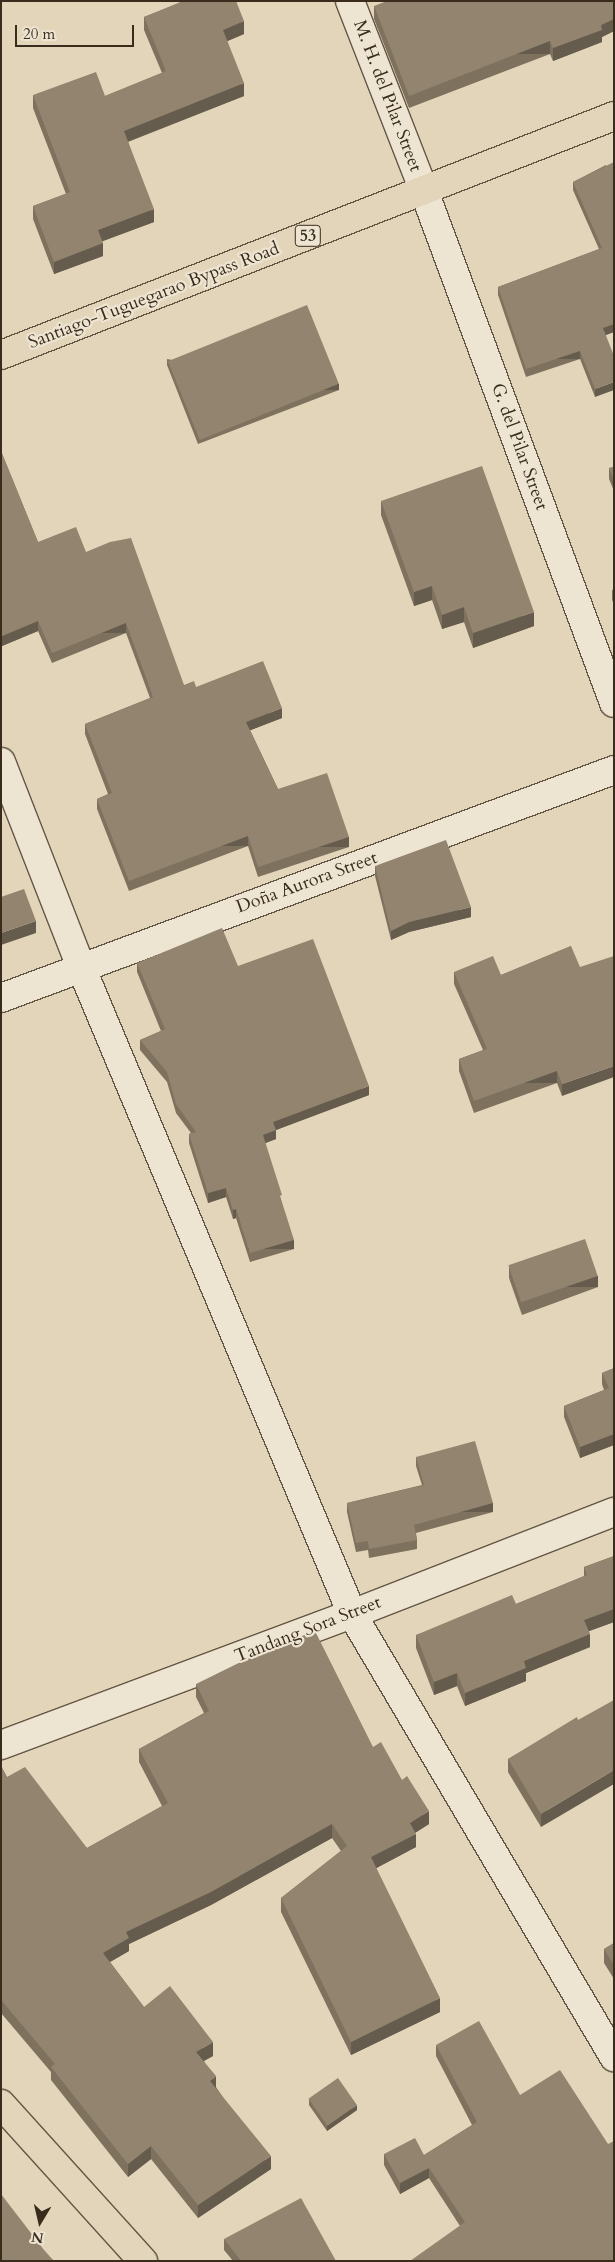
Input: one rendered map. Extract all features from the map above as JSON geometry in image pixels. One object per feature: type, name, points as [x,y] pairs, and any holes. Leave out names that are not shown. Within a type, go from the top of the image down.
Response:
[{"type":"highway","name":"Santiago-Tuguegarao Bypass Road","points":[[1,355],[614,116]]},
{"type":"highway","points":[[1,2104],[143,2261]]},
{"type":"street","name":"M. H. del Pilar Street","points":[[350,1],[424,191]]},
{"type":"street","name":"G. del Pilar Street","points":[[424,191],[614,703]]},
{"type":"street","points":[[1,762],[82,967],[352,1614],[614,2057]]},
{"type":"street","name":"Doña Aurora Street","points":[[1,998],[614,770]]},
{"type":"street","name":"Tandang Sora Street","points":[[1,1745],[352,1614],[614,1512]]},
{"type":"building","points":[[183,1],[236,1],[244,21],[223,30],[244,83],[124,131],[154,209],[98,230],[103,243],[54,262],[33,206],[70,192],[33,95],[96,72],[105,96],[166,71],[144,17]]},
{"type":"building","points":[[387,1],[614,1],[614,19],[601,25],[602,30],[553,48],[550,41],[409,96],[374,6]]},
{"type":"building","points":[[614,162],[614,324],[603,328],[614,356],[614,382],[595,389],[580,351],[526,369],[498,287],[602,248],[573,182]]},
{"type":"building","points":[[307,305],[339,384],[200,440],[168,361]]},
{"type":"building","points":[[1,451],[38,542],[76,527],[86,552],[110,542],[131,538],[184,685],[194,681],[196,687],[263,661],[282,708],[246,722],[278,789],[327,773],[349,837],[258,867],[248,836],[129,881],[97,799],[112,793],[85,724],[153,697],[126,623],[52,653],[38,621],[2,636]]},
{"type":"building","points":[[482,466],[534,612],[473,633],[464,607],[442,615],[432,586],[414,592],[381,501]]},
{"type":"building","points":[[614,467],[614,480],[609,468]]},
{"type":"building","points":[[446,840],[471,907],[409,922],[391,931],[375,866]]},
{"type":"building","points":[[24,889],[36,921],[1,933],[1,897]]},
{"type":"building","points":[[222,928],[238,966],[313,939],[369,1086],[273,1122],[276,1130],[263,1135],[294,1240],[250,1253],[236,1209],[233,1210],[226,1188],[208,1193],[189,1134],[196,1132],[176,1104],[167,1072],[140,1040],[165,1029],[137,963]]},
{"type":"building","points":[[571,946],[580,967],[614,956],[614,1066],[562,1084],[557,1071],[474,1101],[459,1059],[487,1049],[454,972],[493,956],[501,975]]},
{"type":"building","points":[[585,1239],[598,1276],[521,1302],[508,1265]]},
{"type":"building","points":[[614,1368],[614,1434],[580,1447],[564,1406],[609,1388],[602,1373]]},
{"type":"building","points":[[475,1441],[493,1503],[414,1525],[417,1540],[369,1549],[368,1541],[356,1543],[347,1503],[424,1485],[416,1457]]},
{"type":"building","points":[[614,1556],[614,1609],[584,1620],[590,1634],[524,1661],[526,1668],[465,1693],[457,1673],[434,1682],[416,1635],[512,1595],[516,1604],[587,1575],[584,1567]]},
{"type":"building","points":[[315,1631],[373,1747],[381,1742],[402,1780],[407,1776],[429,1811],[410,1823],[416,1834],[371,1857],[440,1998],[351,2042],[281,1898],[347,1846],[332,1824],[211,1892],[126,1932],[129,1938],[103,1953],[144,2007],[170,1986],[213,2042],[196,2052],[216,2076],[210,2081],[271,2156],[198,2205],[151,2146],[128,2164],[51,2067],[55,2064],[1,2000],[1,1766],[7,1777],[25,1767],[87,1848],[168,1803],[139,1749],[209,1711],[196,1684],[265,1650]]},
{"type":"building","points":[[614,1700],[614,1770],[541,1814],[508,1759],[577,1717],[578,1720]]},
{"type":"building","points":[[614,1943],[614,1965],[604,1949]]},
{"type":"building","points":[[479,2021],[520,2095],[560,2070],[608,2144],[614,2141],[614,2261],[410,2261],[465,2222],[429,2168],[400,2183],[384,2154],[415,2138],[424,2155],[477,2122],[436,2045]]},
{"type":"building","points":[[338,2078],[357,2105],[327,2126],[309,2099]]},
{"type":"building","points":[[1,2194],[44,2250],[54,2261],[1,2261]]},
{"type":"building","points":[[301,2198],[336,2261],[241,2261],[224,2239]]}]
